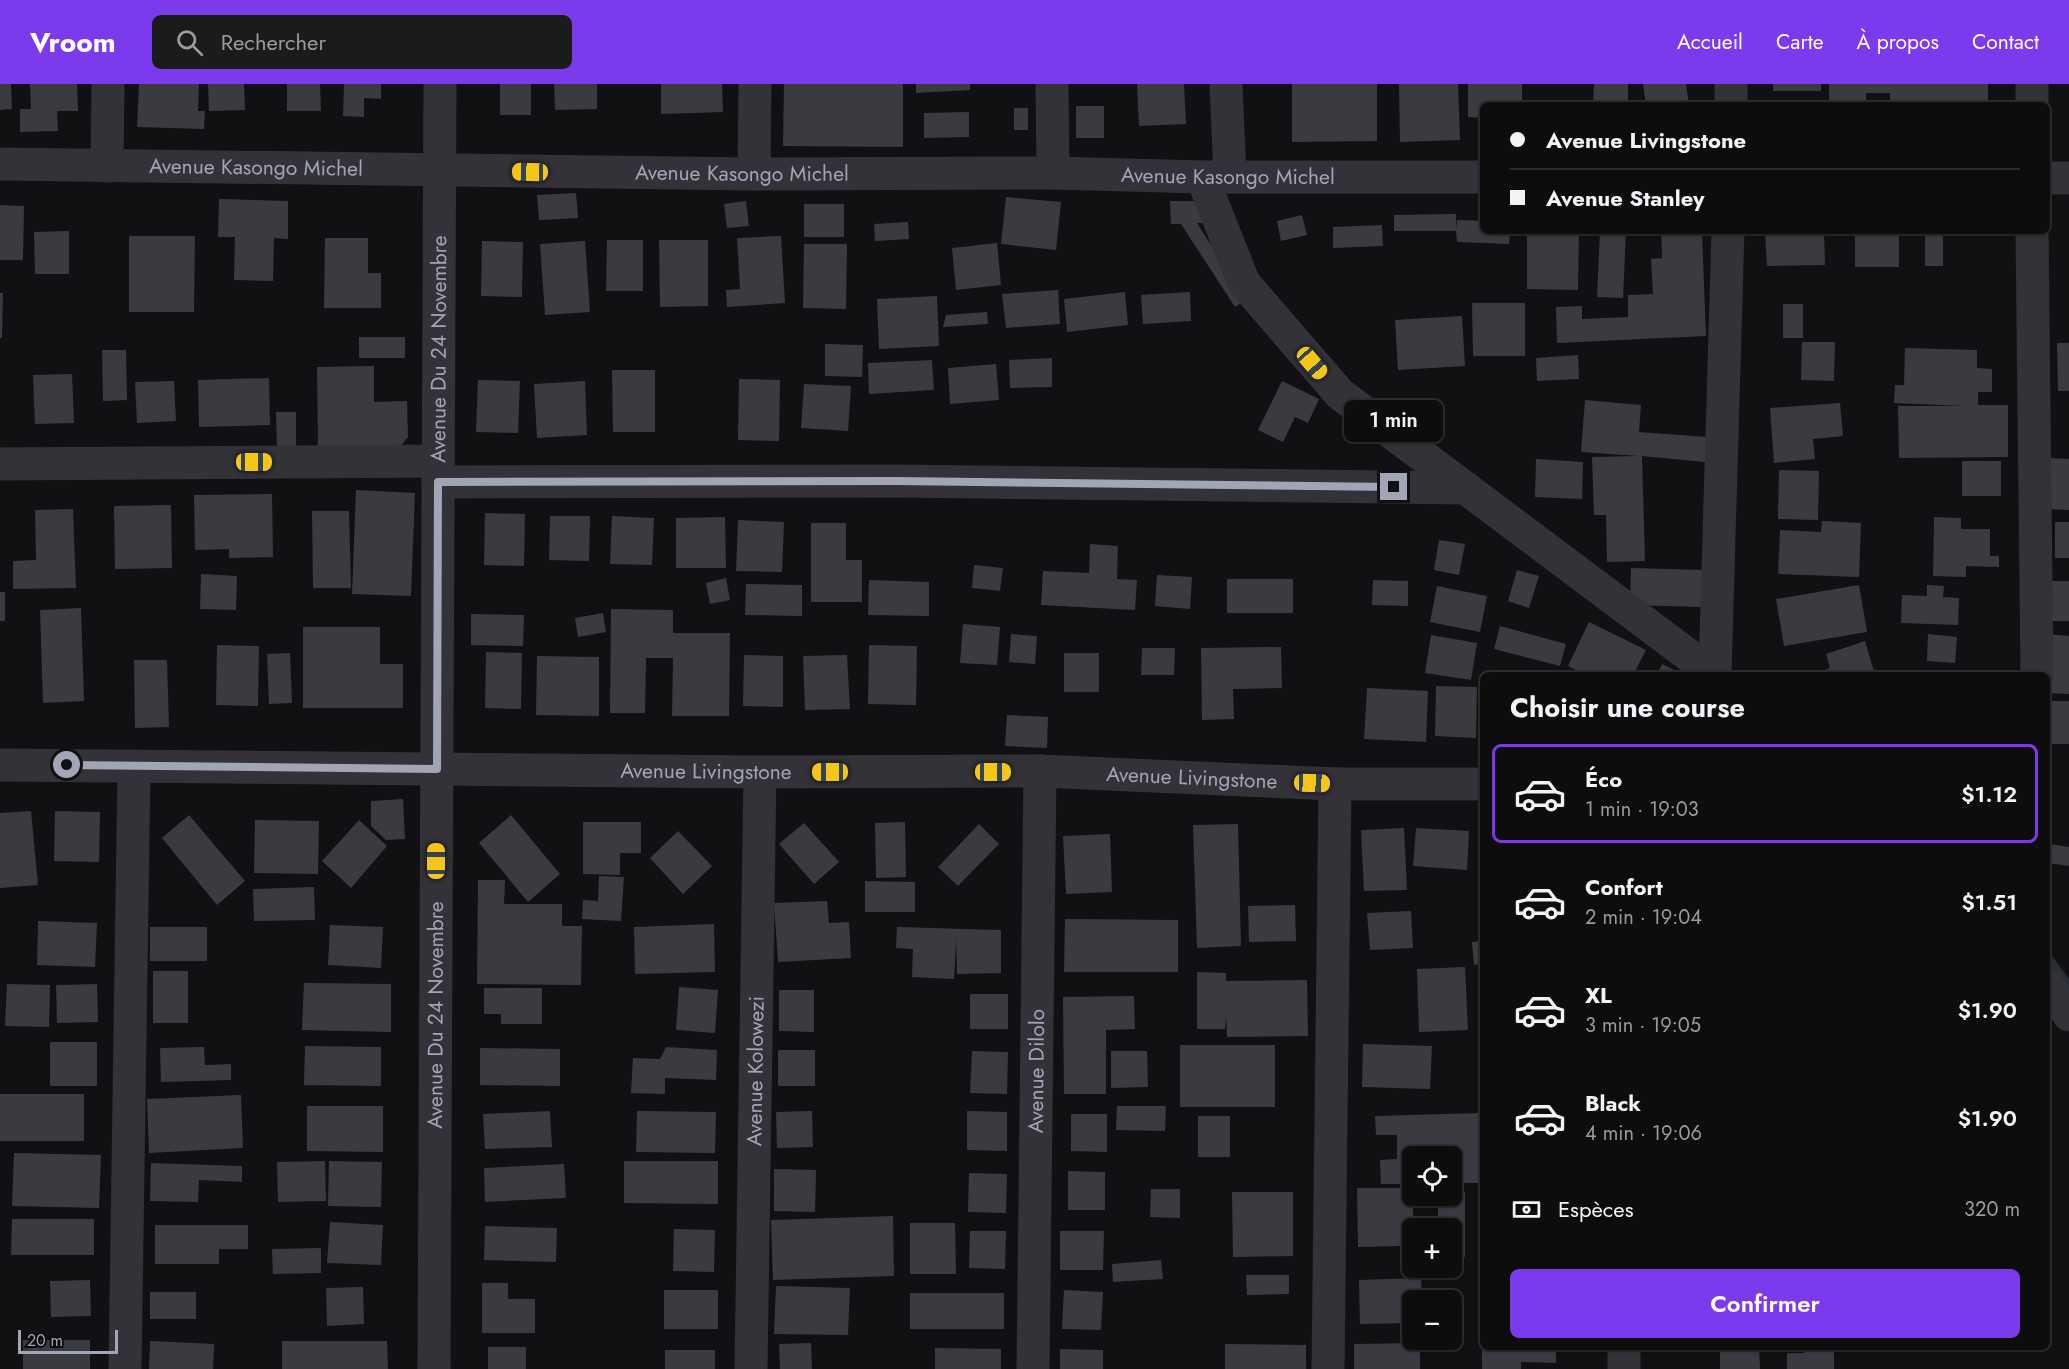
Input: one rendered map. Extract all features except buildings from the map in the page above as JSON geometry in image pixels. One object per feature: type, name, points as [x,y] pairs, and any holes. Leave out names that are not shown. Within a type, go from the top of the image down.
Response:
[{"type":"street","points":[[106,166],[108,84]]},
{"type":"street","name":"Avenue Du 24 Novembre","points":[[434,1369],[440,84]]},
{"type":"street","points":[[754,174],[755,84]]},
{"type":"street","points":[[1052,84],[1053,173]]},
{"type":"street","points":[[1226,84],[1216,177],[1244,283],[1340,394],[1711,672]]},
{"type":"street","points":[[1731,84],[1731,102]]},
{"type":"street","points":[[2032,84],[2032,102]]},
{"type":"street","name":"Avenue Kasongo Michel","points":[[0,164],[754,174],[1053,173],[1216,177],[1480,177]]},
{"type":"street","points":[[2050,178],[2069,178]]},
{"type":"street","points":[[1715,672],[1728,234]]},
{"type":"street","points":[[2032,234],[2037,672]]},
{"type":"street","points":[[0,464],[896,481],[1466,488]]},
{"type":"street","name":"Avenue Livingstone","points":[[0,765],[760,772],[1040,771],[1335,784],[1480,784]]},
{"type":"street","points":[[125,1369],[134,766]]},
{"type":"street","name":"Avenue Dilolo","points":[[1033,1369],[1040,771]]},
{"type":"street","name":"Avenue Kolowezi","points":[[751,1369],[760,772]]},
{"type":"street","points":[[1328,1369],[1335,784]]},
{"type":"street","points":[[2050,989],[2069,1016]]},
{"type":"street","points":[[1624,1350],[1624,1369]]},
{"type":"waterway","points":[[2050,962],[2069,987]]},
{"type":"route","points":[[67,765],[437,769],[438,482],[896,481],[1394,487]]}]
